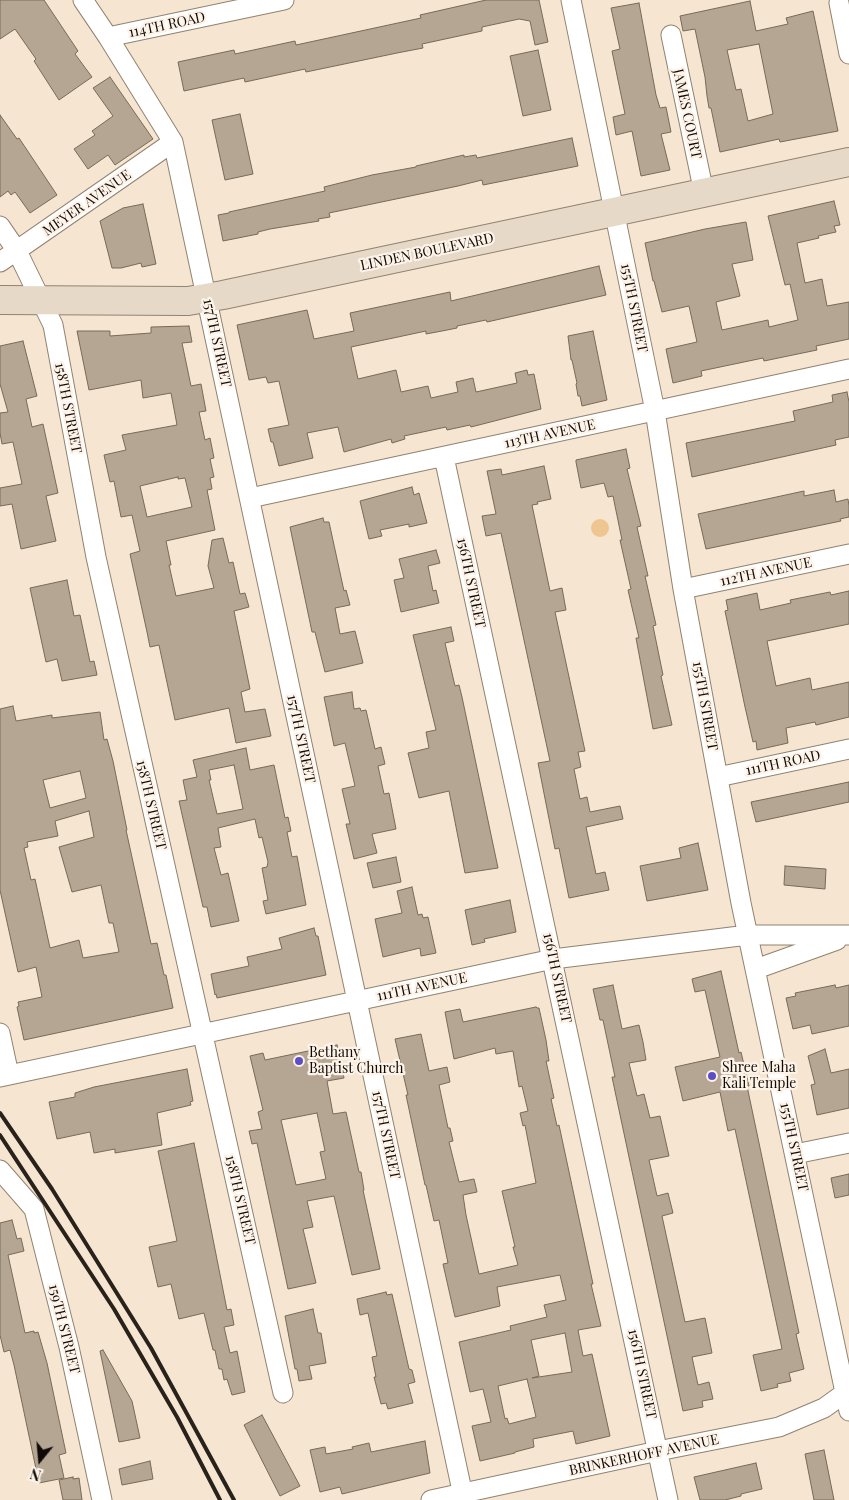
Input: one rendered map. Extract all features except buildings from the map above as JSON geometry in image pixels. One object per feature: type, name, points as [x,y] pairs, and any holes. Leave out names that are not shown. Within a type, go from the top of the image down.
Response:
[{"type":"main road","name":"LINDEN BOULEVARD","points":[[0,300],[188,300],[207,298],[849,162]]},
{"type":"street","name":"157TH STREET","points":[[83,0],[173,142],[463,1497]]},
{"type":"street","name":"114TH ROAD","points":[[108,37],[284,0]]},
{"type":"street","name":"155TH STREET","points":[[570,0],[655,412],[683,589],[748,934],[848,1398]]},
{"type":"street","points":[[839,3],[849,54]]},
{"type":"street","name":"JAMES COURT","points":[[671,35],[704,193]]},
{"type":"street","name":"MEYER AVENUE","points":[[0,262],[173,142]]},
{"type":"street","name":"158TH STREET","points":[[0,226],[17,251],[53,325],[96,557],[283,1393]]},
{"type":"street","name":"113TH AVENUE","points":[[250,498],[849,369]]},
{"type":"street","name":"156TH STREET","points":[[444,457],[668,1500]]},
{"type":"street","name":"112TH AVENUE","points":[[683,589],[849,554]]},
{"type":"street","name":"111TH ROAD","points":[[718,777],[849,750]]},
{"type":"street","name":"111TH AVENUE","points":[[4,1076],[553,959],[748,934],[849,936]]},
{"type":"street","name":"111TH AVENUE","points":[[756,969],[849,936]]},
{"type":"street","points":[[0,1033],[4,1076]]},
{"type":"street","points":[[796,1154],[849,1143]]},
{"type":"street","name":"159TH STREET","points":[[0,1170],[34,1209],[69,1347],[102,1500]]},
{"type":"street","name":"BRINKERHOFF AVENUE","points":[[431,1500],[463,1497],[658,1451],[779,1427],[848,1398]]},
{"type":"shaded area","points":[[600,519],[606,522],[609,528],[606,534],[600,537],[594,534],[591,528],[594,522]]},
{"type":"railway","points":[[0,1113],[52,1189],[151,1348],[234,1500]]},
{"type":"railway","points":[[0,1135],[114,1309],[177,1417],[220,1500]]},
{"type":"place","name":"Bethany Baptist Church","points":[[299,1061]]},
{"type":"place","name":"Shree Maha Kali Temple","points":[[712,1076]]}]
